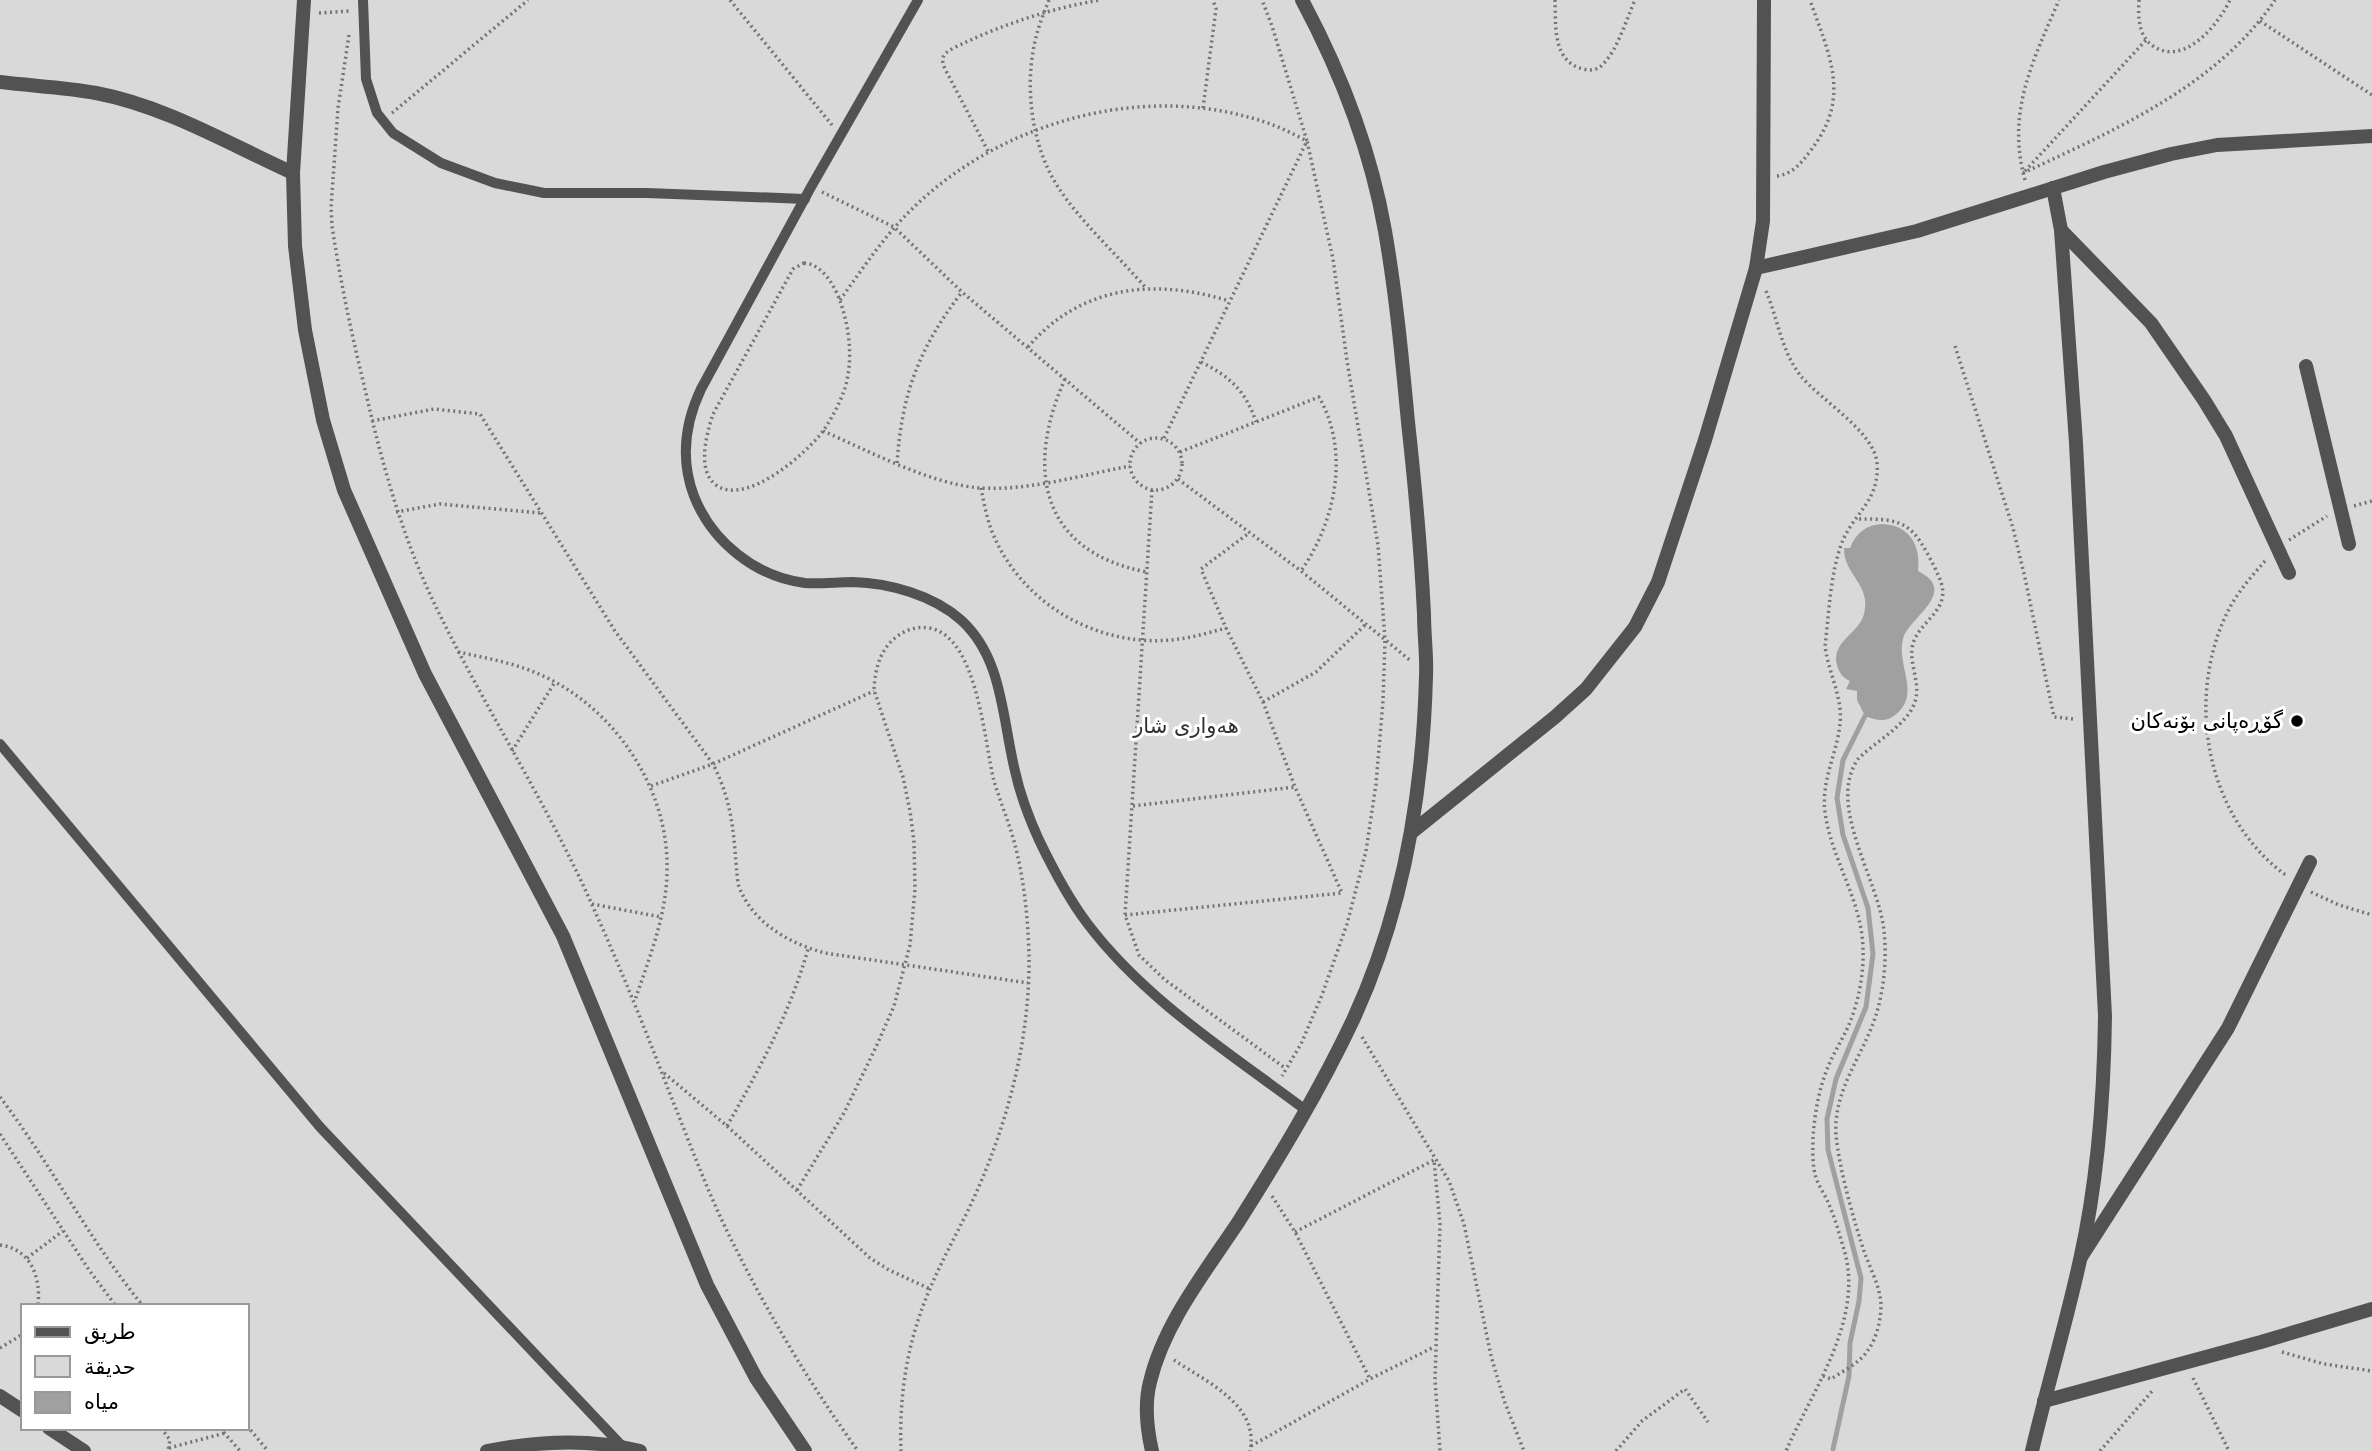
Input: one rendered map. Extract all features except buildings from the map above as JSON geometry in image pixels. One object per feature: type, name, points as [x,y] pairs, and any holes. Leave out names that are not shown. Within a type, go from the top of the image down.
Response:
[{"type":"street","points":[[1152,1451],[1147,1414],[1149,1385],[1160,1352],[1196,1287],[1307,1111],[1352,1021],[1384,943],[1412,832],[1426,673],[1418,517],[1396,299],[1385,228],[1350,107],[1329,54],[1302,0]]},
{"type":"street","points":[[1412,832],[1586,689],[1635,627],[1658,582],[1705,440],[1756,268],[1763,221],[1764,0]]},
{"type":"street","points":[[303,7],[293,173],[295,246],[306,330],[323,420],[344,490],[425,674],[563,936],[670,1201],[712,1295],[756,1378],[805,1451]]},
{"type":"street","points":[[0,82],[96,93],[133,102],[164,113],[293,173]]},
{"type":"street","points":[[1756,268],[1917,231],[2104,172],[2217,145],[2372,136]]},
{"type":"street","points":[[2032,1451],[2081,1258],[2094,1181],[2105,1071],[2105,1016],[2076,457],[2061,230],[2053,188]]},
{"type":"street","points":[[2061,230],[2151,323],[2204,400],[2226,436],[2289,573]]},
{"type":"street","points":[[2306,366],[2350,544]]},
{"type":"street","points":[[2081,1258],[2228,1028],[2310,862]]},
{"type":"street","points":[[2044,1401],[2372,1309]]},
{"type":"street","points":[[0,1396],[21,1410]]},
{"type":"street","points":[[52,1430],[84,1451]]},
{"type":"street","points":[[487,1451],[520,1444],[565,1441],[622,1446],[640,1451]]},
{"type":"lane","points":[[363,0],[366,79],[373,104],[382,121],[406,143],[441,163],[479,179],[520,190],[567,194],[647,193],[805,199]]},
{"type":"lane","points":[[918,0],[811,187],[692,408],[685,440],[688,473],[703,516],[712,530],[740,557],[772,574],[807,583],[852,582],[890,586],[931,601],[958,617],[979,639],[992,663],[1021,794],[1039,840],[1069,898],[1107,947],[1145,984],[1196,1027],[1307,1111]]},
{"type":"lane","points":[[0,744],[320,1127],[622,1446]]},
{"type":"path","points":[[382,121],[528,0]]},
{"type":"path","points":[[730,0],[840,135]]},
{"type":"path","points":[[1049,0],[1037,32],[1031,69],[1035,129],[1047,167],[1059,189],[1146,288]]},
{"type":"path","points":[[988,151],[942,63],[944,56],[952,49],[982,35],[1044,13],[1100,0]]},
{"type":"path","points":[[1203,109],[1216,9],[1213,0]]},
{"type":"path","points":[[1262,0],[1307,141],[1333,259],[1378,545],[1385,640],[1376,784],[1366,851],[1347,924],[1322,995],[1301,1044],[1276,1087]]},
{"type":"path","points":[[1555,0],[1560,52],[1571,65],[1588,70],[1602,66],[1609,57],[1634,0]]},
{"type":"path","points":[[1764,176],[1786,174],[1800,164],[1818,140],[1829,117],[1834,70],[1810,0]]},
{"type":"path","points":[[2030,195],[2023,173],[2018,126],[2022,96],[2033,60],[2059,0]]},
{"type":"path","points":[[2139,0],[2138,18],[2146,40],[2165,51],[2183,49],[2211,29],[2230,0]]},
{"type":"path","points":[[2023,173],[2145,112],[2188,85],[2231,51],[2260,21],[2275,0]]},
{"type":"path","points":[[303,7],[354,11],[352,20]]},
{"type":"path","points":[[2260,21],[2372,95]]},
{"type":"path","points":[[350,30],[342,65],[331,217],[341,280],[372,421],[396,512],[429,592],[458,652],[569,854],[592,904],[734,1247],[812,1384],[858,1451]]},
{"type":"path","points":[[2023,173],[2146,40]]},
{"type":"path","points":[[840,300],[894,227],[934,188],[988,151],[1035,129],[1081,117],[1139,107],[1168,106],[1247,116],[1284,129],[1307,141]]},
{"type":"path","points":[[1164,438],[1307,141]]},
{"type":"path","points":[[811,187],[894,227],[962,292],[1140,443]]},
{"type":"path","points":[[800,263],[814,265],[825,275],[840,300],[849,337],[849,370],[839,402],[823,431],[793,461],[761,483],[730,490],[722,488],[716,485],[707,469],[706,444],[713,414],[793,269],[800,263]]},
{"type":"path","points":[[1756,268],[1792,363],[1813,389],[1854,427],[1874,451],[1877,472],[1864,511],[1841,546],[1825,646],[1836,689],[1840,720],[1838,737],[1827,771],[1825,812],[1856,904],[1863,949],[1855,1006],[1823,1081],[1818,1101],[1812,1160],[1838,1229],[1850,1287],[1844,1320],[1823,1376],[1786,1451]]},
{"type":"path","points":[[1028,347],[1041,332],[1070,311],[1107,295],[1146,288],[1186,290],[1229,301]]},
{"type":"path","points":[[897,463],[899,433],[911,382],[938,324],[962,292]]},
{"type":"path","points":[[1955,346],[2012,528],[2054,717],[2090,721]]},
{"type":"path","points":[[1201,362],[1224,375],[1241,390],[1256,422]]},
{"type":"path","points":[[1065,379],[1046,433],[1046,482],[1051,502],[1059,520],[1086,549],[1119,566],[1147,572]]},
{"type":"path","points":[[1180,452],[1320,397],[1334,428],[1337,461],[1331,506],[1318,545],[1301,571]]},
{"type":"path","points":[[372,421],[434,410],[480,414],[615,631],[713,764],[733,816],[738,884],[754,912],[771,928],[808,948],[1028,983]]},
{"type":"path","points":[[823,431],[939,479],[981,488],[1046,482],[1130,466]]},
{"type":"path","points":[[1156,437],[1164,438],[1172,442],[1180,452],[1183,465],[1178,480],[1170,487],[1152,490],[1137,482],[1130,466],[1134,449],[1140,443],[1156,437]]},
{"type":"path","points":[[1178,480],[1301,571],[1426,673]]},
{"type":"path","points":[[981,488],[993,534],[1016,573],[1031,591],[1078,624],[1100,632],[1143,640],[1179,639],[1226,628]]},
{"type":"path","points":[[1152,490],[1125,915],[1139,955],[1164,979],[1285,1068]]},
{"type":"path","points":[[2238,822],[2221,790],[2210,755],[2205,719],[2206,682],[2214,646],[2227,612],[2247,582],[2299,531],[2342,510],[2372,501]]},
{"type":"path","points":[[396,512],[440,504],[540,513]]},
{"type":"path","points":[[1823,1376],[1831,1379],[1857,1362],[1868,1351],[1875,1336],[1881,1302],[1865,1252],[1836,1133],[1845,1084],[1876,1016],[1885,944],[1874,888],[1851,824],[1847,793],[1852,767],[1903,720],[1914,703],[1917,678],[1912,656],[1914,641],[1937,610],[1943,595],[1943,586],[1926,549],[1911,528],[1884,520],[1857,519]]},
{"type":"path","points":[[1125,915],[1342,893],[1295,786],[1263,702],[1200,569],[1249,533]]},
{"type":"path","points":[[1263,702],[1316,671],[1366,624]]},
{"type":"path","points":[[797,1189],[859,1084],[894,1006],[906,965],[913,919],[914,842],[903,776],[874,690],[874,677],[878,662],[892,641],[903,632],[918,627],[937,630],[945,634],[958,648],[976,695],[994,782],[1014,842],[1025,900],[1028,983],[1022,1036],[1007,1113],[977,1192],[930,1289],[917,1324],[905,1370],[901,1451]]},
{"type":"path","points":[[458,652],[526,669],[555,682],[608,724],[640,766],[650,786],[665,842],[667,865],[661,918],[634,1002]]},
{"type":"path","points":[[512,751],[555,682]]},
{"type":"path","points":[[650,786],[713,764],[874,690]]},
{"type":"path","points":[[1133,806],[1295,786]]},
{"type":"path","points":[[592,904],[661,918]]},
{"type":"path","points":[[727,1126],[780,1029],[799,982],[808,948]]},
{"type":"path","points":[[1352,1021],[1449,1181],[1458,1205],[1490,1356],[1524,1451]]},
{"type":"path","points":[[661,1070],[727,1126],[870,1258],[930,1289]]},
{"type":"path","points":[[0,1097],[40,1153],[92,1238],[142,1304]]},
{"type":"path","points":[[0,1134],[89,1270],[114,1304]]},
{"type":"path","points":[[1295,1233],[1434,1160]]},
{"type":"path","points":[[1434,1160],[1440,1224],[1434,1346],[1440,1451]]},
{"type":"path","points":[[1263,1182],[1295,1233],[1370,1379]]},
{"type":"path","points":[[27,1258],[63,1231]]},
{"type":"path","points":[[0,1245],[18,1249],[27,1258],[38,1284],[38,1304]]},
{"type":"path","points":[[0,1348],[21,1335]]},
{"type":"path","points":[[2261,1342],[2305,1360],[2372,1371]]},
{"type":"path","points":[[1160,1352],[1235,1402],[1247,1422],[1251,1449],[1370,1379],[1434,1346]]},
{"type":"path","points":[[2100,1451],[2179,1365],[2229,1451]]},
{"type":"path","points":[[1616,1451],[1642,1421],[1685,1389],[1708,1422]]},
{"type":"path","points":[[248,1427],[268,1451]]},
{"type":"path","points":[[162,1430],[170,1440],[169,1450],[225,1433]]},
{"type":"path","points":[[222,1430],[240,1451]]},
{"type":"green space","name":"هەواری شار","points":[[0,0],[2372,0],[2372,1451],[0,1451]]},
{"type":"water","points":[[1882,524],[1900,528],[1912,538],[1918,553],[1918,571],[1930,579],[1934,587],[1928,605],[1903,639],[1907,698],[1895,715],[1880,720],[1865,716],[1857,700],[1857,691],[1846,689],[1850,681],[1840,673],[1836,657],[1842,644],[1861,621],[1865,604],[1861,587],[1845,557],[1844,548],[1850,548],[1855,538],[1866,528]]},
{"type":"waterway","points":[[1833,1449],[1849,1376],[1850,1343],[1861,1278],[1828,1150],[1827,1119],[1836,1079],[1866,1007],[1873,954],[1868,908],[1843,835],[1837,798],[1843,760],[1865,716]]},
{"type":"place","name":"گۆڕەپانی بۆنەکان","points":[[2297,721]]}]
